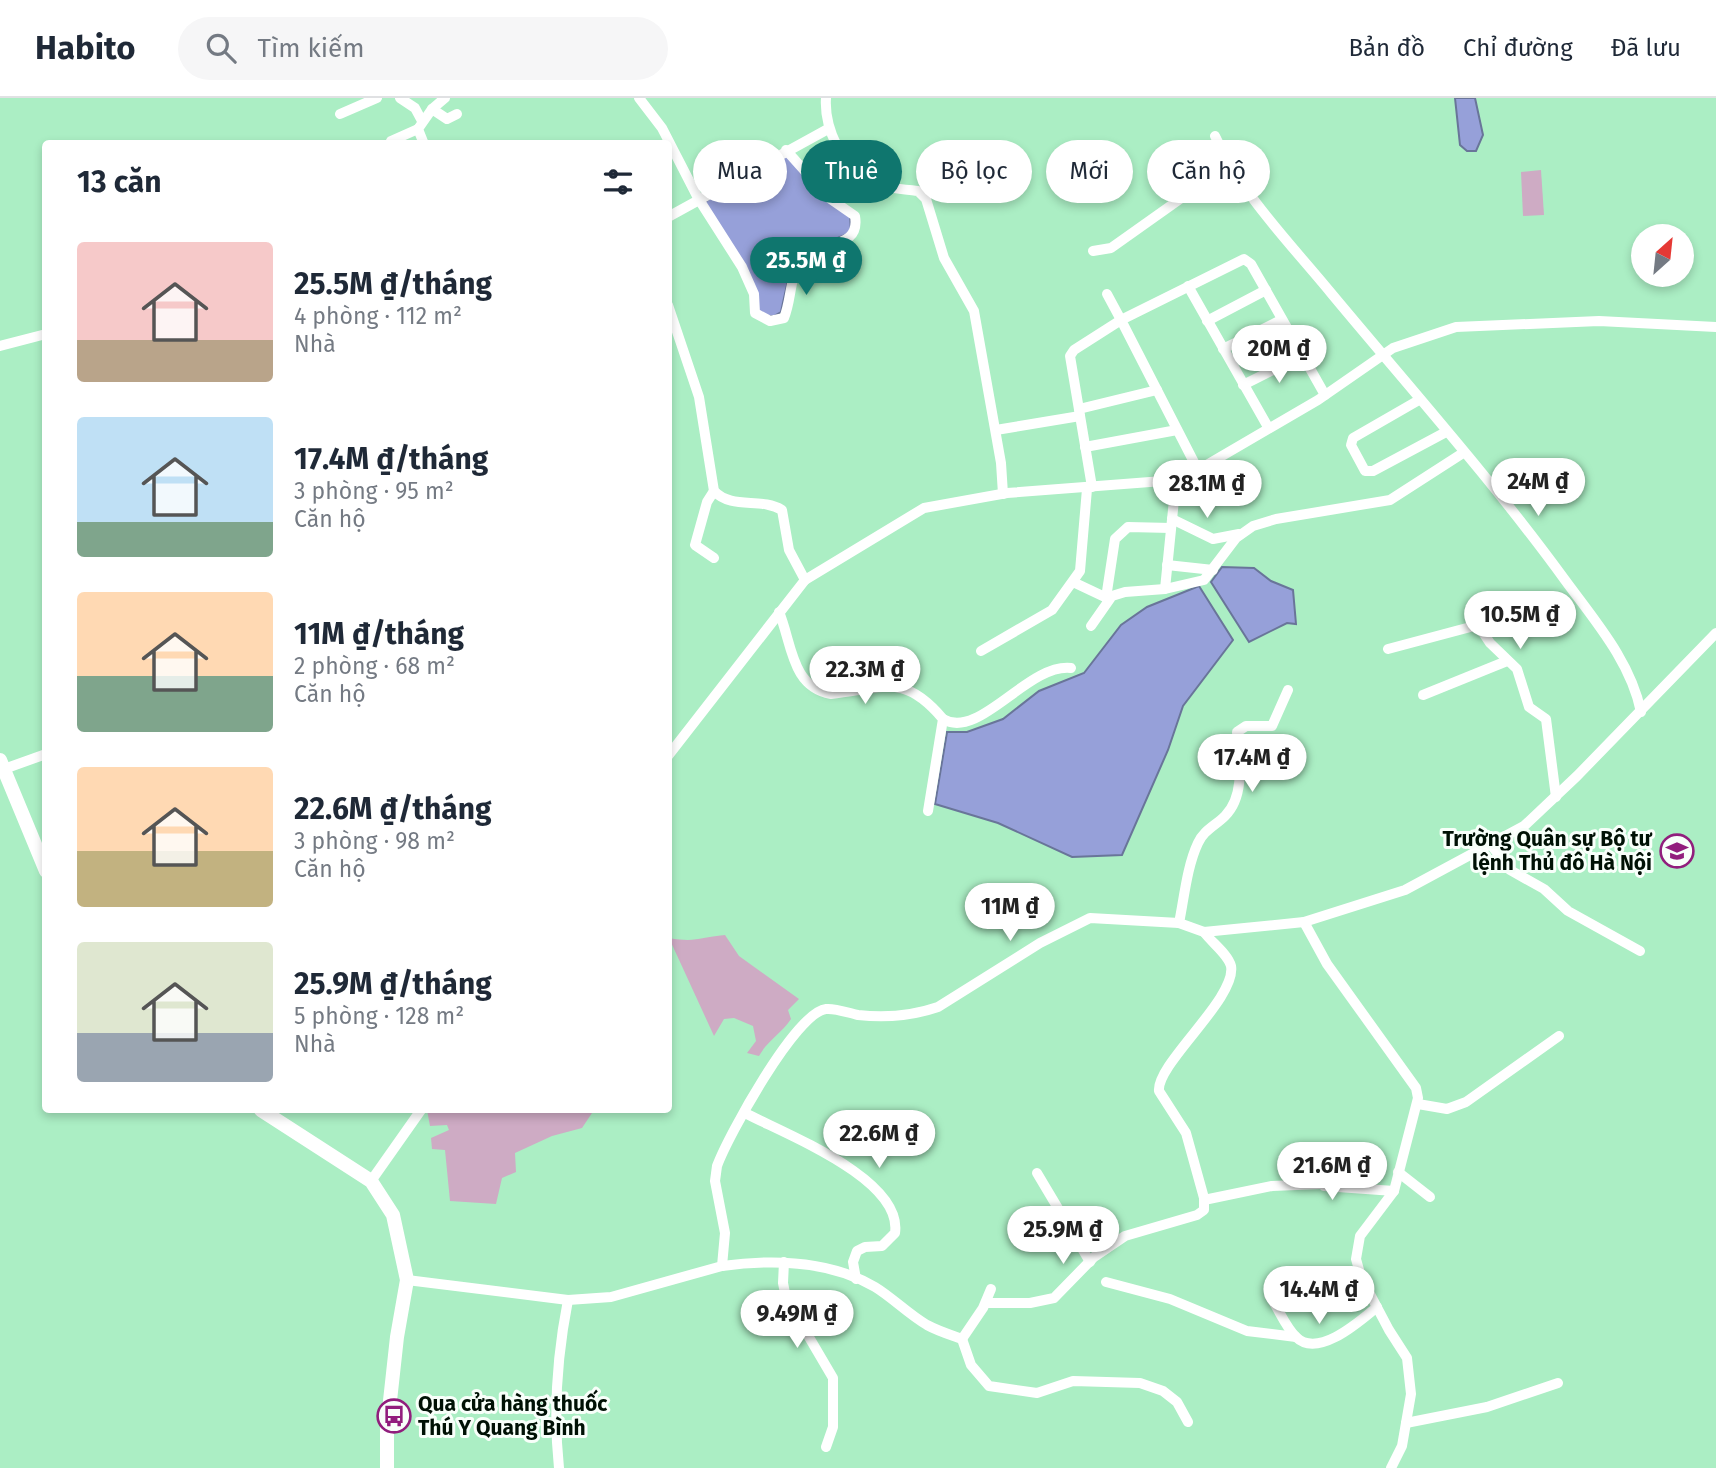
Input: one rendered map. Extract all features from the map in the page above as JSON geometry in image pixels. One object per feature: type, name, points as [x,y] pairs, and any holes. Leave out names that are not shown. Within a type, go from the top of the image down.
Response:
[{"type":"main road","points":[[2,764],[42,861]]},
{"type":"main road","points":[[266,1113],[371,1181],[393,1215],[407,1280],[387,1428],[387,1468]]},
{"type":"street","points":[[340,114],[377,98]]},
{"type":"street","points":[[400,98],[415,108],[423,140]]},
{"type":"street","points":[[393,140],[420,125],[445,98]]},
{"type":"street","points":[[639,98],[669,140]]},
{"type":"street","points":[[826,98],[828,128],[855,171],[867,180],[890,188],[918,191],[926,199],[944,258],[974,311],[996,430],[1003,494]]},
{"type":"street","points":[[432,109],[447,119],[457,114]]},
{"type":"street","points":[[787,149],[828,128]]},
{"type":"street","points":[[1215,136],[1217,140]]},
{"type":"street","points":[[672,146],[693,188]]},
{"type":"street","points":[[701,203],[742,267],[754,294],[755,313],[764,320],[781,320],[786,313],[794,273],[804,257],[850,238],[854,235],[856,223],[848,209],[829,198],[787,151]]},
{"type":"street","points":[[672,214],[693,201]]},
{"type":"street","points":[[1093,251],[1111,248],[1174,203]]},
{"type":"street","points":[[1259,203],[1539,544],[1613,645],[1637,693],[1641,712]]},
{"type":"street","points":[[981,651],[1052,610],[1080,571],[1089,488],[1071,353],[1121,320],[1244,259],[1251,264],[1325,395]]},
{"type":"street","points":[[1188,286],[1268,428]]},
{"type":"street","points":[[1207,321],[1266,290]]},
{"type":"street","points":[[1107,294],[1198,471]]},
{"type":"street","points":[[672,317],[699,397],[714,491],[707,502],[695,545],[714,558]]},
{"type":"street","points":[[1223,349],[1282,320]]},
{"type":"street","points":[[672,751],[805,580],[923,508],[1003,494],[1176,480],[1198,471],[1325,395],[1381,354],[1456,327],[1599,321],[1716,327]]},
{"type":"street","points":[[0,346],[42,335]]},
{"type":"street","points":[[1243,385],[1301,356]]},
{"type":"street","points":[[996,430],[1079,413],[1157,390]]},
{"type":"street","points":[[1419,400],[1353,438],[1350,445],[1365,471],[1373,471],[1446,432]]},
{"type":"street","points":[[1085,447],[1177,430]]},
{"type":"street","points":[[1091,625],[1108,598],[1115,539],[1128,527],[1171,523],[1213,539],[1242,533],[1276,519],[1390,500],[1464,453]]},
{"type":"street","points":[[1165,589],[1176,480]]},
{"type":"street","points":[[714,491],[728,500],[762,504],[782,510],[789,550],[805,580]]},
{"type":"street","points":[[1073,582],[1108,598],[1125,592],[1165,589],[1204,580],[1242,533]]},
{"type":"street","points":[[1167,565],[1213,570]]},
{"type":"street","points":[[779,612],[795,669],[820,692],[831,694],[903,687],[922,695],[943,719],[958,722],[984,714],[1051,668],[1072,668]]},
{"type":"street","points":[[1388,649],[1478,625],[1520,674],[1529,707],[1545,719],[1556,797]]},
{"type":"street","points":[[722,1266],[725,1233],[715,1181],[723,1151],[773,1063],[800,1026],[825,1009],[859,1015],[920,1013],[937,1007],[1040,943],[1090,918],[1179,923],[1204,932],[1304,922],[1405,890],[1489,842],[1524,826],[1641,712],[1716,634]]},
{"type":"street","points":[[1423,695],[1507,661]]},
{"type":"street","points":[[1179,923],[1196,847],[1203,833],[1224,817],[1235,800],[1239,780],[1237,732],[1246,726],[1272,726],[1288,690]]},
{"type":"street","points":[[928,811],[943,719]]},
{"type":"street","points":[[2,764],[42,755]]},
{"type":"street","points":[[1489,842],[1510,870],[1544,889],[1568,911],[1640,951]]},
{"type":"street","points":[[1304,922],[1326,964],[1416,1088],[1418,1104],[1394,1191],[1360,1236],[1357,1249],[1362,1277],[1407,1357],[1411,1394],[1402,1446],[1395,1466]]},
{"type":"street","points":[[986,1303],[1030,1303],[1054,1298],[1090,1262],[1131,1233],[1197,1215],[1204,1210],[1204,1200],[1186,1133],[1159,1091],[1158,1083],[1163,1072],[1207,1017],[1229,980],[1230,962],[1204,932]]},
{"type":"street","points":[[1418,1104],[1447,1109],[1466,1102],[1559,1036]]},
{"type":"street","points":[[371,1181],[419,1113]]},
{"type":"street","points":[[746,1113],[854,1170],[887,1203],[895,1219],[895,1233],[882,1246],[865,1247],[856,1251],[853,1262],[856,1279]]},
{"type":"street","points":[[1322,1184],[1323,1163]]},
{"type":"street","points":[[1398,1171],[1430,1197]]},
{"type":"street","points":[[1037,1173],[1090,1262]]},
{"type":"street","points":[[1204,1200],[1272,1186],[1322,1184],[1394,1191]]},
{"type":"street","points":[[407,1280],[568,1300],[611,1297],[722,1266],[763,1261],[814,1266],[873,1286],[929,1326],[962,1339],[971,1365],[980,1380],[989,1387],[1037,1393],[1073,1381],[1140,1383],[1163,1391],[1177,1402],[1188,1422]]},
{"type":"street","points":[[784,1262],[783,1283],[786,1298],[833,1378],[833,1427],[826,1447]]},
{"type":"street","points":[[1106,1282],[1170,1300],[1247,1331],[1308,1342],[1326,1341],[1352,1327],[1377,1307]]},
{"type":"street","points":[[962,1339],[986,1303],[991,1289]]},
{"type":"street","points":[[1269,1295],[1296,1338]]},
{"type":"street","points":[[559,1468],[558,1351],[568,1300]]},
{"type":"street","points":[[1406,1423],[1486,1407],[1558,1383]]},
{"type":"shaded area","points":[[1541,170],[1544,215],[1523,216],[1521,172]]},
{"type":"shaded area","points":[[725,935],[739,956],[799,999],[788,1010],[791,1019],[759,1056],[747,1053],[756,1041],[753,1026],[734,1018],[724,1019],[714,1036],[672,945],[672,938],[692,940]]},
{"type":"shaded area","points":[[428,1113],[592,1113],[582,1128],[552,1136],[515,1153],[516,1172],[502,1178],[496,1204],[450,1201],[445,1150],[432,1149],[431,1138],[449,1130],[447,1125],[430,1126]]},
{"type":"water","points":[[1455,98],[1475,98],[1483,135],[1476,151],[1467,151],[1460,145]]},
{"type":"water","points":[[787,154],[801,167],[801,203],[839,203],[850,213],[851,233],[817,246],[799,258],[789,277],[781,312],[774,316],[759,316],[755,295],[706,203],[787,203]]},
{"type":"water","points":[[1222,567],[1254,568],[1271,581],[1293,590],[1296,624],[1287,623],[1249,642],[1211,582]]},
{"type":"water","points":[[1199,586],[1233,640],[1183,706],[1168,750],[1122,855],[1072,857],[998,823],[935,804],[947,732],[967,732],[1003,719],[1039,691],[1084,673],[1121,625],[1147,607]]},
{"type":"place","name":"Trường Quân sự Bộ tư lệnh Thủ đô Hà Nội","points":[[1677,851]]},
{"type":"place","name":"Qua cửa hàng thuốc Thú Y Quang Bình","points":[[394,1416]]}]
